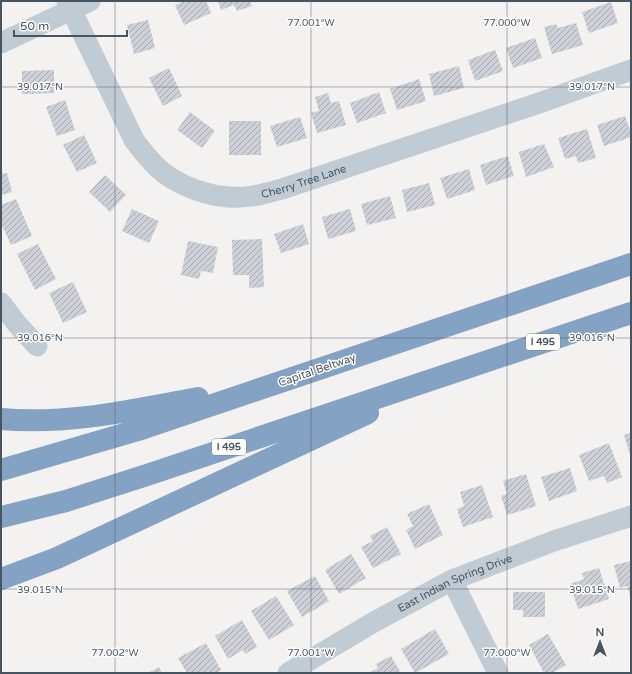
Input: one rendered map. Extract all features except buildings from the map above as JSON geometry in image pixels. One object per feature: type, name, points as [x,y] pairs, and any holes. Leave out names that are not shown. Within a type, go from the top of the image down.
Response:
[{"type":"highway","name":"Capital Beltway","points":[[1,470],[138,430],[631,264]]},
{"type":"highway","name":"I 495","points":[[1,517],[66,500],[150,474],[631,313]]},
{"type":"highway","points":[[1,579],[57,558],[102,538],[456,371]]},
{"type":"highway","points":[[1,419],[45,419],[115,414],[293,378]]},
{"type":"street","points":[[1,43],[69,5],[90,1]]},
{"type":"street","name":"Cherry Tree Lane","points":[[69,5],[134,140],[148,158],[165,173],[183,185],[202,192],[226,197],[252,196],[282,189],[631,70]]},
{"type":"street","points":[[1,303],[17,324],[37,346]]},
{"type":"street","name":"East Indian Spring Drive","points":[[288,673],[374,622],[452,580],[554,542],[631,516]]},
{"type":"street","points":[[452,580],[498,673]]}]
